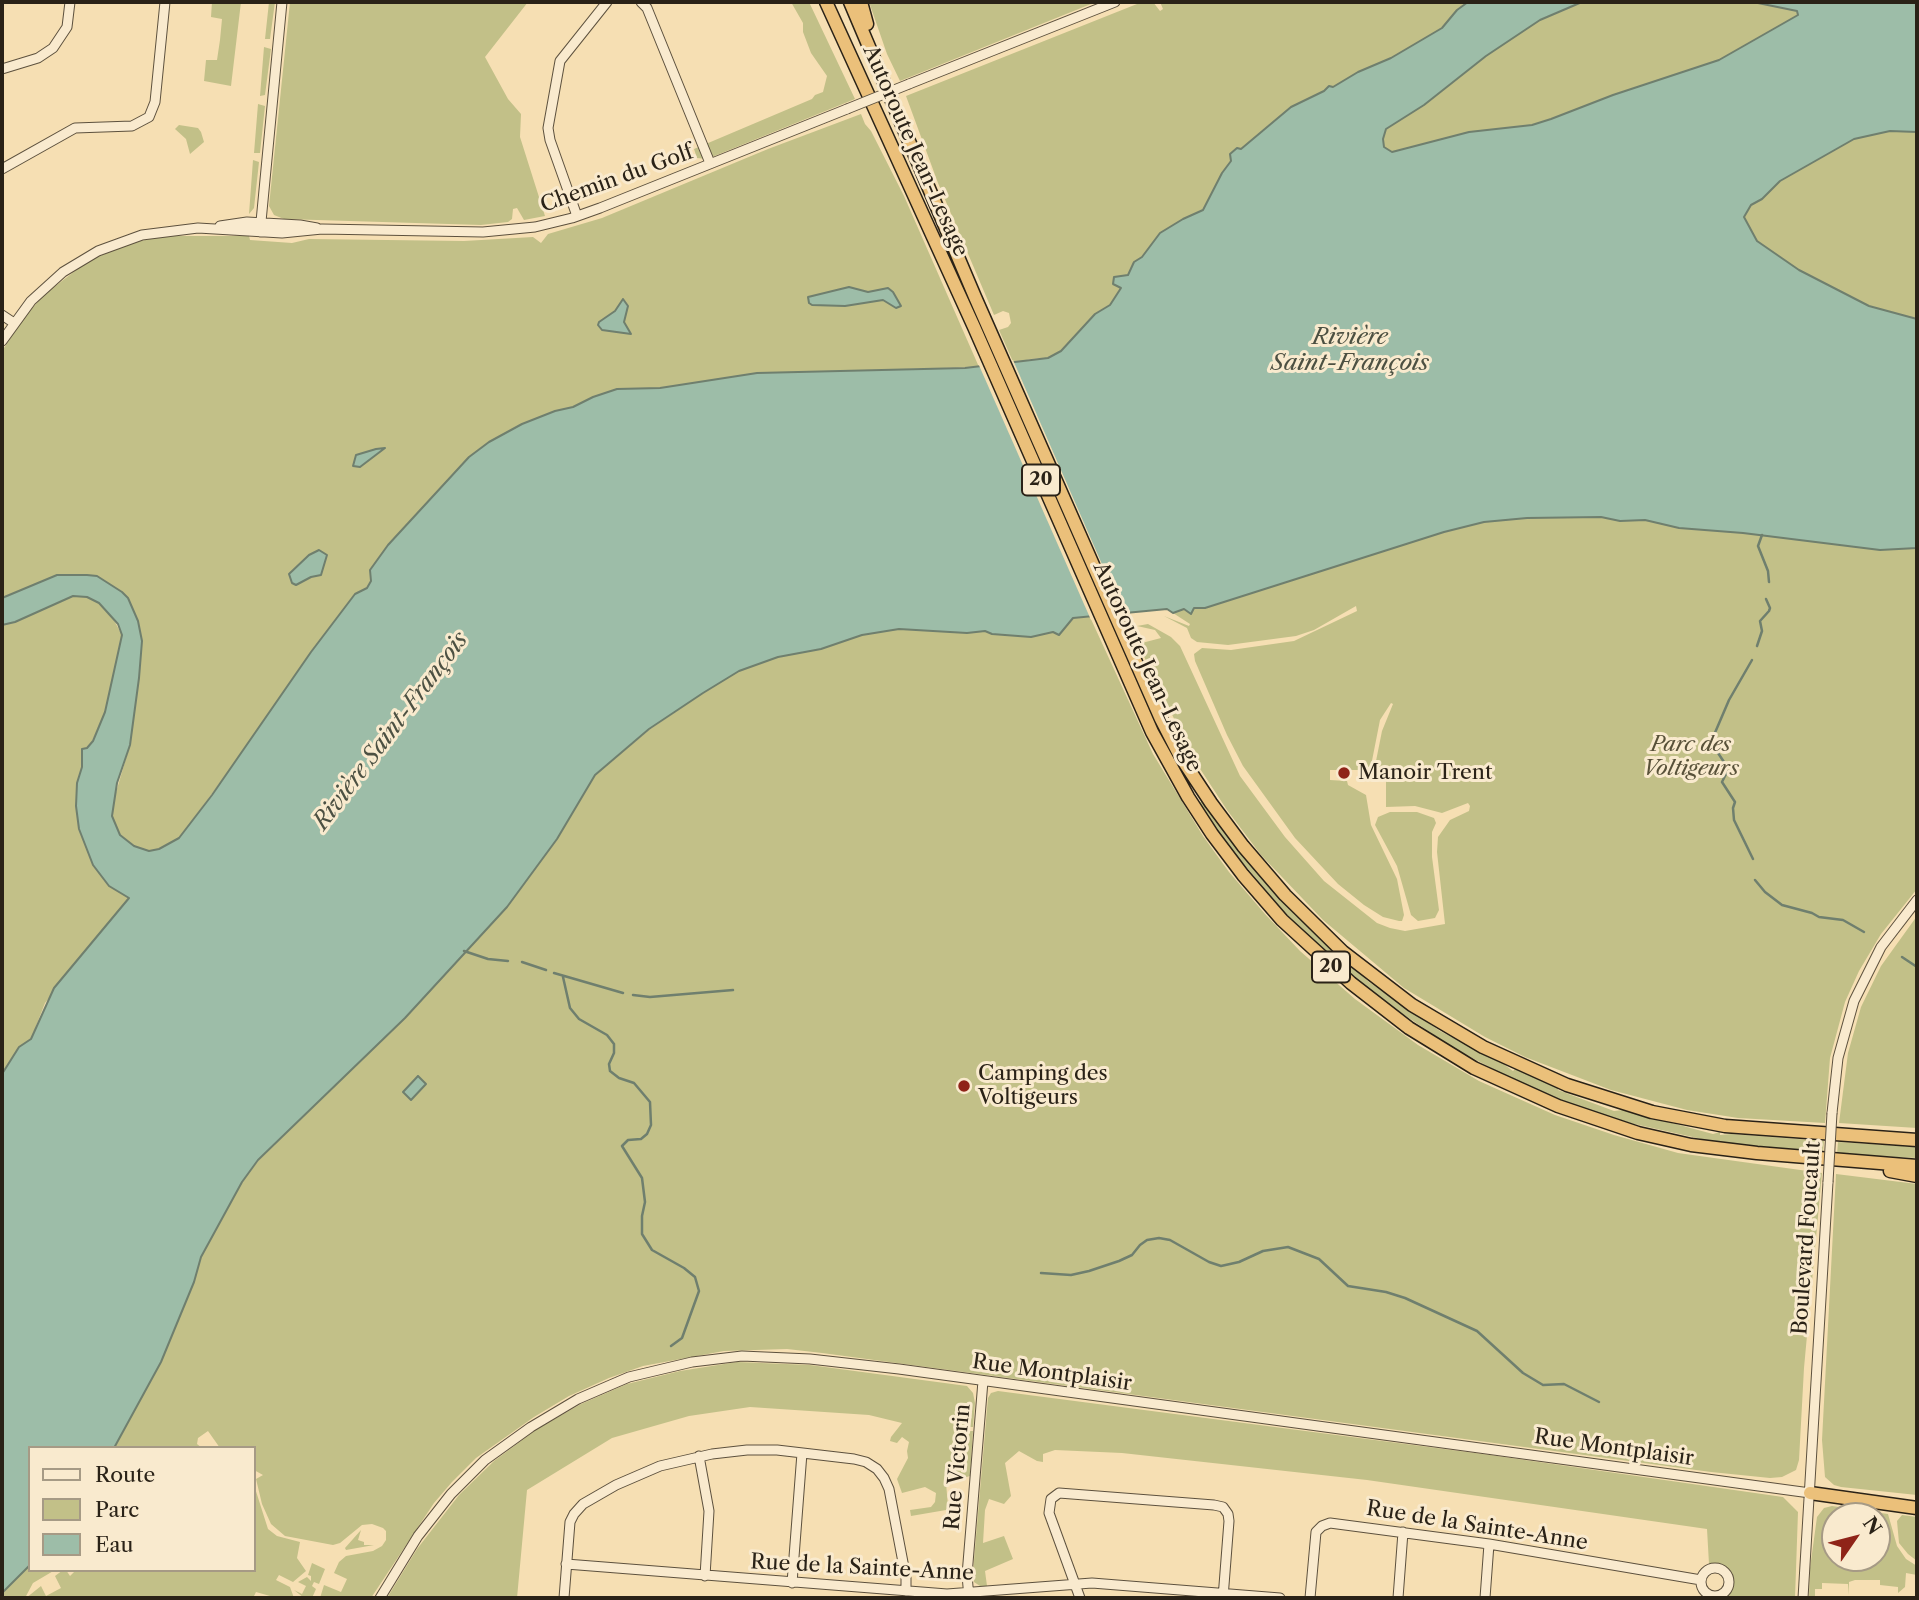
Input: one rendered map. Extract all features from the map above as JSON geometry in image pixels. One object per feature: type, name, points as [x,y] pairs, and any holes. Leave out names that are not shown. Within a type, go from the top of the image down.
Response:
[{"type":"highway","points":[[816,2],[861,80]]},
{"type":"highway","name":"Autoroute Jean-Lesage","points":[[826,2],[1167,761],[1192,805],[1224,850],[1259,894],[1298,936],[1350,983],[1450,1055],[1558,1106],[1653,1137],[1709,1148],[1917,1166]]},
{"type":"highway","name":"Autoroute Jean-Lesage","points":[[850,2],[1121,631],[1180,756],[1243,846],[1285,895],[1332,942],[1419,1009],[1461,1035],[1537,1073],[1599,1096],[1652,1112],[1695,1121],[1750,1130],[1917,1140]]},
{"type":"highway","points":[[861,2],[878,65]]},
{"type":"highway","points":[[1835,1160],[1917,1176]]},
{"type":"highway","points":[[1810,1493],[1917,1508]]},
{"type":"street","points":[[2,69],[38,58],[53,48],[67,27],[70,2]]},
{"type":"street","points":[[2,169],[75,128],[132,126],[151,115],[155,102],[165,2]]},
{"type":"street","points":[[261,227],[282,2]]},
{"type":"street","points":[[577,216],[548,128],[560,61],[607,2]]},
{"type":"street","points":[[640,2],[648,8],[710,163]]},
{"type":"street","name":"Chemin du Golf","points":[[14,323],[30,301],[54,279],[98,251],[152,233],[261,227],[301,233],[322,229],[495,232],[542,226],[577,216],[1115,2]]},
{"type":"street","points":[[2,315],[14,323],[2,341]]},
{"type":"street","name":"Boulevard Foucault","points":[[1803,1598],[1832,1113],[1838,1058],[1854,1000],[1881,947],[1917,901]]},
{"type":"street","name":"Rue Montplaisir","points":[[380,1598],[426,1525],[446,1499],[475,1470],[513,1439],[551,1413],[619,1381],[692,1362],[728,1357],[766,1356],[824,1360],[1810,1493]]},
{"type":"street","name":"Rue Victorin","points":[[969,1596],[967,1575],[983,1381]]},
{"type":"street","points":[[564,1598],[570,1522],[583,1504],[607,1489],[645,1472],[699,1456],[747,1450],[803,1453],[860,1460],[871,1465],[884,1478],[889,1489],[906,1578],[906,1591]]},
{"type":"street","points":[[792,1583],[803,1453]]},
{"type":"street","points":[[699,1456],[709,1511],[705,1576]]},
{"type":"street","points":[[1080,1598],[1049,1513],[1051,1499],[1059,1493],[1223,1507],[1228,1514],[1228,1521],[1223,1596]]},
{"type":"street","name":"Rue de la Sainte-Anne","points":[[1310,1598],[1315,1537],[1322,1525],[1336,1523],[1489,1544],[1701,1580]]},
{"type":"street","points":[[1398,1598],[1403,1532]]},
{"type":"street","points":[[1485,1598],[1489,1544]]},
{"type":"street","name":"Rue de la Sainte-Anne","points":[[566,1564],[969,1596],[1101,1584],[1223,1596],[1280,1598]]},
{"type":"green space","points":[[212,2],[241,2],[231,86],[204,81],[206,60],[217,60],[220,40],[222,19],[211,17]]},
{"type":"green space","points":[[269,2],[275,2],[270,39],[265,39]]},
{"type":"green space","points":[[290,2],[528,2],[485,57],[508,99],[521,114],[520,137],[545,216],[524,220],[517,208],[513,209],[512,219],[508,222],[481,225],[284,219],[274,215],[269,206]]},
{"type":"green space","points":[[791,2],[809,2],[855,99],[707,159],[697,158],[694,149],[823,92],[827,76],[811,53],[803,32],[803,23]]},
{"type":"green space","points":[[869,2],[1096,2],[900,81],[887,54]]},
{"type":"green space","points":[[1142,2],[1153,2],[1160,11],[1163,9],[1160,2],[1468,2],[1457,10],[1442,28],[1391,58],[1358,72],[1333,87],[1329,86],[1291,107],[1231,161],[1203,210],[1160,233],[1142,257],[1134,262],[1128,275],[1121,278],[1121,287],[1110,305],[1095,314],[1061,351],[1048,358],[1030,359],[1014,364],[999,330],[1011,323],[1009,313],[1003,311],[994,315],[938,183],[906,96]]},
{"type":"green space","points":[[1582,2],[1753,2],[1797,11],[1798,15],[1719,60],[1613,95],[1551,120],[1532,125],[1469,132],[1403,151],[1392,152],[1384,147],[1386,129],[1424,105],[1486,56],[1540,20]]},
{"type":"green space","points":[[264,47],[271,49],[265,95],[260,96]]},
{"type":"green space","points":[[258,104],[265,106],[260,153],[254,153]]},
{"type":"green space","points":[[861,114],[904,196],[979,367],[757,373],[660,388],[617,389],[522,424],[469,457],[388,545],[370,570],[371,581],[367,588],[355,594],[311,652],[248,745],[179,838],[159,849],[149,851],[134,846],[120,835],[112,816],[114,799],[130,745],[142,641],[138,621],[128,598],[97,576],[87,575],[57,576],[2,598],[2,351],[25,316],[45,294],[88,261],[131,243],[164,236],[249,236],[250,240],[292,243],[309,239],[464,241],[533,237],[541,243],[548,234],[602,218],[768,149]]},
{"type":"green space","points":[[179,125],[198,128],[201,132],[204,142],[190,154],[186,139],[175,129]]},
{"type":"green space","points":[[1890,131],[1917,132],[1917,319],[1869,306],[1798,270],[1757,241],[1744,217],[1751,205],[1762,199],[1780,181],[1822,156],[1854,139]]},
{"type":"green space","points":[[253,160],[259,162],[254,208],[249,214]]},
{"type":"green space","name":"Parc des Voltigeurs","points":[[1601,517],[1620,521],[1645,520],[1679,528],[1880,550],[1917,548],[1917,889],[1881,934],[1859,971],[1845,1002],[1830,1058],[1825,1123],[1738,1118],[1687,1110],[1611,1090],[1525,1057],[1485,1037],[1404,988],[1323,920],[1261,855],[1193,758],[1138,644],[1161,638],[1155,630],[1137,626],[1148,624],[1171,637],[1180,646],[1240,776],[1285,837],[1324,881],[1377,923],[1390,928],[1405,931],[1445,924],[1437,852],[1438,837],[1450,820],[1469,811],[1470,806],[1468,803],[1442,813],[1415,806],[1386,807],[1386,781],[1374,781],[1374,771],[1382,731],[1393,704],[1391,703],[1380,720],[1369,776],[1359,777],[1358,770],[1330,770],[1330,780],[1347,781],[1348,785],[1366,795],[1371,825],[1397,879],[1404,915],[1402,921],[1383,917],[1364,905],[1338,884],[1295,838],[1243,766],[1195,661],[1194,654],[1202,648],[1231,650],[1294,641],[1357,611],[1356,606],[1314,630],[1296,636],[1228,645],[1197,642],[1191,638],[1187,628],[1164,616],[1189,626],[1190,624],[1173,613],[1184,609],[1205,608],[1444,532],[1484,522],[1527,518]]},
{"type":"green space","points":[[73,596],[87,597],[99,603],[110,613],[122,635],[105,713],[83,761],[76,806],[79,829],[93,865],[129,898],[45,1003],[31,1039],[19,1047],[2,1074],[2,625],[15,622]]},
{"type":"green space","points":[[1090,617],[1153,754],[1203,836],[1229,872],[1300,951],[1355,999],[1418,1045],[1479,1081],[1555,1115],[1678,1153],[1822,1173],[1804,1368],[1799,1460],[1796,1470],[1782,1477],[1770,1478],[1711,1472],[822,1353],[787,1349],[724,1351],[643,1366],[569,1396],[534,1417],[476,1458],[452,1482],[434,1503],[371,1598],[320,1598],[324,1585],[341,1592],[347,1579],[334,1573],[339,1562],[346,1556],[373,1551],[382,1546],[386,1540],[386,1531],[383,1528],[372,1524],[362,1525],[340,1543],[333,1545],[285,1536],[271,1524],[262,1504],[256,1479],[263,1475],[256,1471],[256,1446],[219,1446],[208,1431],[198,1438],[200,1446],[115,1446],[161,1362],[194,1282],[201,1257],[242,1182],[259,1160],[405,1018],[507,907],[557,839],[595,775],[649,730],[703,693],[739,671],[778,657],[821,649],[862,635],[899,629],[967,633],[985,631],[1031,637],[1053,632],[1073,618]]},
{"type":"green space","points":[[1202,801],[1254,869],[1292,912],[1369,982],[1440,1031],[1513,1071],[1515,1069],[1558,1090],[1614,1111],[1623,1110],[1713,1134],[1720,1132],[1720,1135],[1824,1141],[1823,1152],[1715,1142],[1630,1123],[1526,1086],[1455,1049],[1382,1000],[1291,920],[1227,844],[1199,803]]},
{"type":"green space","points":[[1390,812],[1417,812],[1434,818],[1436,823],[1432,832],[1432,857],[1439,910],[1435,918],[1418,921],[1411,915],[1397,866],[1375,825],[1378,817]]},
{"type":"green space","points":[[1917,916],[1917,1128],[1839,1123],[1848,1053],[1861,1007],[1881,966]]},
{"type":"green space","points":[[1838,1142],[1917,1147],[1917,1158],[1837,1154]]},
{"type":"green space","points":[[1836,1174],[1917,1184],[1917,1495],[1841,1487],[1825,1477],[1822,1440]]},
{"type":"green space","points":[[737,1362],[810,1365],[967,1386],[973,1393],[975,1403],[973,1427],[968,1427],[968,1431],[973,1431],[970,1476],[946,1483],[946,1510],[911,1516],[910,1510],[931,1507],[936,1493],[925,1487],[902,1493],[897,1479],[908,1458],[909,1442],[902,1437],[897,1443],[890,1441],[902,1423],[869,1415],[750,1407],[689,1416],[612,1438],[527,1490],[517,1598],[387,1598],[417,1549],[459,1495],[494,1461],[537,1429],[581,1404],[627,1384],[680,1371]]},
{"type":"green space","points":[[998,1391],[1490,1455],[1783,1497],[1798,1512],[1795,1598],[1723,1598],[1732,1587],[1732,1574],[1722,1564],[1709,1564],[1707,1529],[1367,1480],[1122,1453],[1055,1450],[1043,1454],[1043,1462],[1019,1451],[1005,1463],[1011,1496],[1004,1504],[989,1499],[985,1510],[983,1543],[1004,1536],[1013,1559],[985,1571],[987,1586],[980,1586],[974,1582],[973,1572],[988,1398],[991,1393]]},
{"type":"green space","points":[[256,1491],[268,1529],[277,1536],[300,1542],[297,1558],[306,1571],[293,1582],[279,1575],[276,1580],[290,1587],[294,1598],[270,1598],[256,1592],[253,1598],[26,1598],[41,1586],[46,1596],[61,1588],[55,1576],[60,1572],[67,1572],[70,1576],[74,1572],[256,1572]]},
{"type":"green space","points":[[1821,1512],[1821,1572],[1891,1572],[1891,1525],[1897,1546],[1906,1559],[1917,1566],[1917,1575],[1906,1573],[1905,1587],[1898,1593],[1898,1587],[1880,1585],[1880,1580],[1855,1580],[1849,1582],[1849,1595],[1848,1584],[1822,1583],[1822,1589],[1815,1589],[1815,1598],[1809,1598],[1817,1517]]},
{"type":"green space","points":[[1902,1515],[1917,1517],[1917,1561],[1899,1543],[1897,1521]]},
{"type":"green space","points":[[361,1530],[358,1540],[364,1542],[364,1545],[374,1545],[346,1550],[345,1548]]},
{"type":"green space","points":[[312,1563],[325,1569],[319,1584],[314,1582],[312,1586],[316,1589],[312,1598],[304,1598],[294,1590],[302,1594],[306,1586],[298,1582],[307,1577],[311,1581],[311,1576],[308,1575]]},
{"type":"green space","points":[[28,1567],[28,1572],[52,1572],[33,1583],[25,1598],[2,1598],[2,1593]]},
{"type":"water","name":"Rivière Saint-François","points":[[1468,2],[1582,2],[1540,20],[1486,56],[1424,105],[1386,129],[1384,147],[1392,152],[1469,132],[1532,125],[1551,119],[1613,95],[1719,60],[1798,15],[1797,11],[1753,2],[1917,2],[1917,132],[1890,131],[1854,139],[1780,181],[1762,199],[1751,205],[1744,217],[1757,241],[1799,270],[1869,306],[1917,319],[1917,548],[1880,550],[1679,528],[1645,520],[1620,521],[1601,517],[1527,518],[1484,522],[1444,532],[1205,608],[1194,608],[1191,614],[1184,609],[1173,613],[1167,609],[1073,618],[1059,635],[1053,632],[1031,637],[985,631],[967,633],[899,629],[862,635],[821,649],[778,657],[739,671],[649,729],[595,775],[557,839],[507,907],[405,1018],[258,1160],[242,1182],[201,1257],[194,1282],[161,1362],[115,1446],[28,1446],[28,1567],[2,1593],[2,1074],[19,1047],[31,1039],[54,988],[129,898],[109,886],[93,865],[79,829],[76,806],[82,749],[87,748],[93,741],[105,712],[122,635],[118,624],[99,603],[87,597],[73,596],[15,622],[2,625],[2,598],[57,575],[87,575],[97,576],[128,598],[138,621],[142,641],[130,745],[117,783],[112,816],[120,835],[134,846],[149,851],[159,849],[179,838],[212,795],[311,652],[355,594],[367,588],[371,581],[370,570],[388,545],[469,457],[489,442],[522,424],[617,389],[660,388],[757,373],[965,368],[1048,358],[1061,351],[1095,314],[1110,305],[1121,288],[1113,284],[1114,277],[1128,275],[1134,262],[1142,257],[1160,233],[1203,210],[1231,161],[1230,154],[1237,148],[1241,149],[1291,107],[1329,86],[1333,87],[1358,72],[1391,58],[1442,28],[1457,10]]},
{"type":"water","points":[[849,287],[868,292],[888,288],[901,306],[896,308],[883,300],[845,306],[809,303],[808,297]]},
{"type":"water","points":[[623,299],[628,306],[624,322],[631,334],[602,330],[599,322],[615,311]]},
{"type":"water","points":[[385,448],[360,467],[353,466],[356,455]]},
{"type":"water","points":[[319,550],[327,555],[321,575],[296,585],[292,583],[289,574],[309,555]]},
{"type":"water","points":[[418,1076],[426,1084],[411,1100],[403,1092]]},
{"type":"pier","points":[[1013,360],[1125,617],[1091,620],[978,363]]},
{"type":"waterway","points":[[1762,535],[1758,546],[1768,571],[1769,582]]},
{"type":"waterway","points":[[1757,646],[1762,631],[1760,621],[1770,608],[1766,599]]},
{"type":"waterway","points":[[1752,660],[1729,700],[1714,735],[1718,753],[1726,765],[1727,772],[1722,782],[1735,802],[1734,820],[1753,859]]},
{"type":"waterway","points":[[1755,880],[1782,905],[1819,917],[1843,920],[1864,932]]},
{"type":"waterway","points":[[464,951],[488,959],[508,961]]},
{"type":"waterway","points":[[1902,957],[1917,967]]},
{"type":"waterway","points":[[522,962],[546,970]]},
{"type":"waterway","points":[[554,973],[623,993]]},
{"type":"waterway","points":[[563,977],[570,1008],[579,1019],[607,1035],[614,1044],[610,1071],[619,1078],[634,1083],[650,1102],[651,1125],[647,1134],[641,1139],[628,1140],[622,1146],[642,1178],[645,1202],[642,1234],[652,1250],[695,1277],[699,1291],[682,1338],[671,1346]]},
{"type":"waterway","points":[[633,995],[650,997],[733,990]]},
{"type":"waterway","points":[[1041,1273],[1071,1275],[1089,1271],[1132,1255],[1147,1240],[1159,1238],[1170,1240],[1221,1266],[1239,1262],[1263,1251],[1288,1247],[1319,1259],[1348,1286],[1405,1298],[1477,1331],[1523,1373],[1543,1385],[1564,1384],[1599,1402]]},
{"type":"place","name":"Manoir Trent","points":[[1344,773]]},
{"type":"place","name":"Camping des Voltigeurs","points":[[964,1086]]}]
